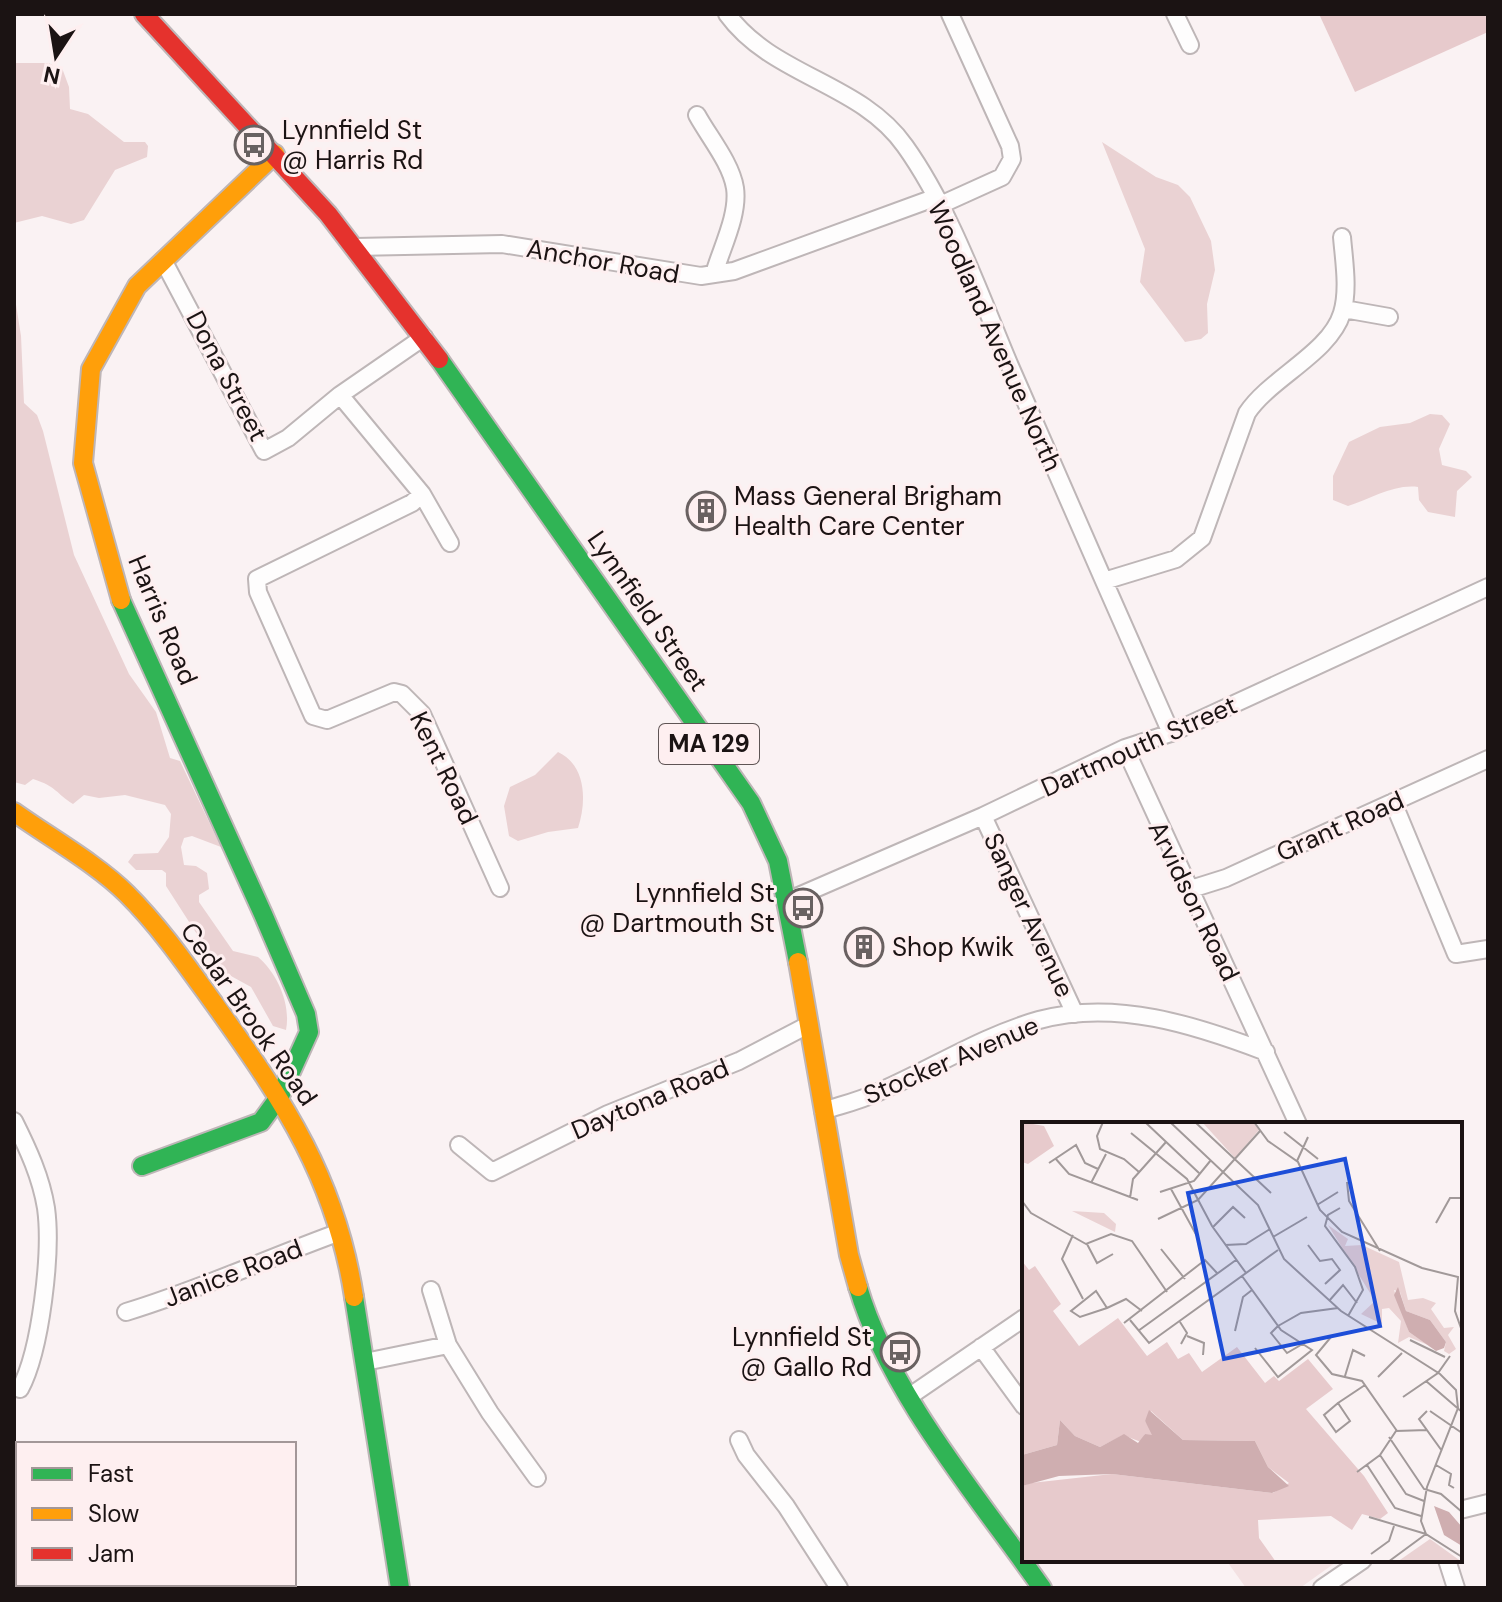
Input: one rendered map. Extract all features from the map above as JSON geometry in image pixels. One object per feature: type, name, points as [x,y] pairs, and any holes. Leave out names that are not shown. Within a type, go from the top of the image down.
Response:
[{"type":"street","name":"Lynnfield Street","points":[[144,14],[275,154],[355,247],[424,337],[751,803],[778,861],[787,901],[849,1255],[863,1303],[882,1351],[1022,1559]]},
{"type":"street","name":"Woodland Avenue North","points":[[727,14],[740,31],[768,54],[849,96],[878,116],[904,144],[936,202],[1171,733]]},
{"type":"street","name":"Anchor Road","points":[[355,247],[502,244],[685,276],[714,274],[734,271],[1002,177],[1012,159],[1010,146],[950,14]]},
{"type":"street","points":[[1175,14],[1190,45]]},
{"type":"street","points":[[697,115],[731,174],[736,191],[734,211],[714,274]]},
{"type":"street","name":"Harris Road","points":[[142,1166],[261,1122],[280,1096],[306,1042],[306,1014],[116,589],[83,463],[91,369],[137,286],[275,154]]},
{"type":"street","points":[[1104,581],[1176,559],[1202,538],[1247,413],[1260,397],[1330,335],[1344,309],[1342,237]]},
{"type":"street","name":"Dona Street","points":[[163,260],[264,451],[288,438],[340,395],[424,337]]},
{"type":"street","points":[[1344,309],[1389,317]]},
{"type":"street","points":[[340,395],[422,494],[450,543]]},
{"type":"street","name":"Kent Road","points":[[422,494],[412,503],[257,579],[258,592],[313,716],[327,720],[394,692],[402,694],[422,714],[500,888]]},
{"type":"street","name":"Dartmouth Street","points":[[787,901],[983,816],[1125,748],[1171,733],[1488,587]]},
{"type":"street","name":"Arvidson Road","points":[[1125,748],[1141,791],[1191,889],[1297,1122]]},
{"type":"street","name":"Grant Road","points":[[1191,889],[1226,878],[1488,759]]},
{"type":"street","points":[[1393,802],[1456,954],[1488,949]]},
{"type":"street","name":"Cedar Brook Road","points":[[14,812],[125,892],[170,942],[280,1096],[326,1185],[349,1264],[400,1588]]},
{"type":"street","name":"Sanger Avenue","points":[[983,816],[1075,1014]]},
{"type":"street","name":"Stocker Avenue","points":[[823,1111],[873,1095],[1038,1020],[1075,1014],[1128,1014],[1197,1026],[1266,1052]]},
{"type":"street","name":"Daytona Road","points":[[459,1145],[492,1172],[608,1114],[739,1061],[808,1025]]},
{"type":"street","points":[[14,1121],[31,1156],[46,1209],[44,1293],[33,1365],[20,1389]]},
{"type":"street","name":"Janice Road","points":[[126,1312],[175,1297],[266,1258],[340,1232]]},
{"type":"street","points":[[431,1290],[448,1345],[490,1413],[537,1478]]},
{"type":"street","points":[[910,1396],[1022,1319]]},
{"type":"street","points":[[365,1362],[448,1345]]},
{"type":"street","points":[[981,1347],[1022,1403]]},
{"type":"street","points":[[739,1440],[746,1455],[786,1506],[839,1588]]},
{"type":"street","points":[[1462,1510],[1488,1503]]},
{"type":"street","name":"Lynnfield Street","points":[[1024,1562],[1042,1588]]},
{"type":"street","points":[[1322,1588],[1360,1562]]},
{"type":"street","points":[[1448,1562],[1456,1588]]},
{"type":"shaded area","points":[[1319,14],[1488,14],[1488,32],[1355,92]]},
{"type":"shaded area","points":[[14,63],[48,63],[62,68],[69,87],[70,109],[88,114],[124,142],[145,142],[148,146],[147,157],[115,170],[84,220],[71,224],[42,216],[14,223]]},
{"type":"shaded area","points":[[1102,142],[1156,177],[1178,185],[1190,197],[1211,241],[1215,270],[1207,304],[1208,333],[1201,339],[1185,342],[1140,282],[1145,249]]},
{"type":"shaded area","points":[[14,292],[21,336],[24,403],[37,415],[43,431],[74,555],[129,674],[156,712],[170,758],[180,761],[221,847],[192,836],[184,838],[181,847],[184,865],[196,866],[207,873],[209,889],[199,895],[199,902],[233,951],[258,957],[272,972],[285,1000],[286,1030],[273,1026],[251,987],[220,970],[166,886],[166,873],[162,870],[136,870],[128,862],[134,854],[158,853],[169,837],[171,814],[165,805],[125,795],[99,798],[84,795],[73,804],[52,788],[33,779],[25,785],[14,782]]},
{"type":"shaded area","points":[[1430,414],[1442,415],[1450,424],[1439,449],[1442,465],[1466,471],[1472,477],[1457,491],[1455,517],[1428,512],[1419,500],[1418,487],[1391,490],[1348,506],[1333,500],[1333,476],[1349,442],[1380,427],[1410,423]]},
{"type":"shaded area","points":[[558,752],[574,766],[582,785],[583,807],[578,828],[548,832],[518,841],[509,836],[504,806],[510,787],[535,775]]},
{"type":"shaded area","points":[[1227,1562],[1336,1562],[1300,1588],[1246,1588]]},
{"type":"traffic: fast","points":[[439,359],[751,803],[778,861],[798,962]]},
{"type":"traffic: fast","points":[[121,600],[263,914],[306,1014],[309,1032],[280,1096],[261,1122],[142,1166]]},
{"type":"traffic: fast","points":[[858,1287],[872,1327],[913,1405],[1022,1561]]},
{"type":"traffic: fast","points":[[354,1297],[400,1588]]},
{"type":"traffic: fast","points":[[1023,1562],[1042,1588]]},
{"type":"traffic: slow","points":[[121,600],[83,463],[91,369],[137,286],[275,154]]},
{"type":"traffic: slow","points":[[14,812],[87,861],[127,894],[175,950],[242,1044],[286,1111],[321,1179],[346,1255],[354,1297]]},
{"type":"traffic: slow","points":[[798,962],[849,1255],[858,1287]]},
{"type":"traffic: jam","points":[[144,14],[328,214],[439,359]]},
{"type":"place","name":"Lynnfield St @ Harris Rd","points":[[254,145]]},
{"type":"place","name":"Mass General Brigham Health Care Center","points":[[706,511]]},
{"type":"place","name":"Lynnfield St @ Dartmouth St","points":[[803,908]]},
{"type":"place","name":"Shop Kwik","points":[[864,947]]},
{"type":"place","name":"Lynnfield St @ Gallo Rd","points":[[900,1352]]}]
